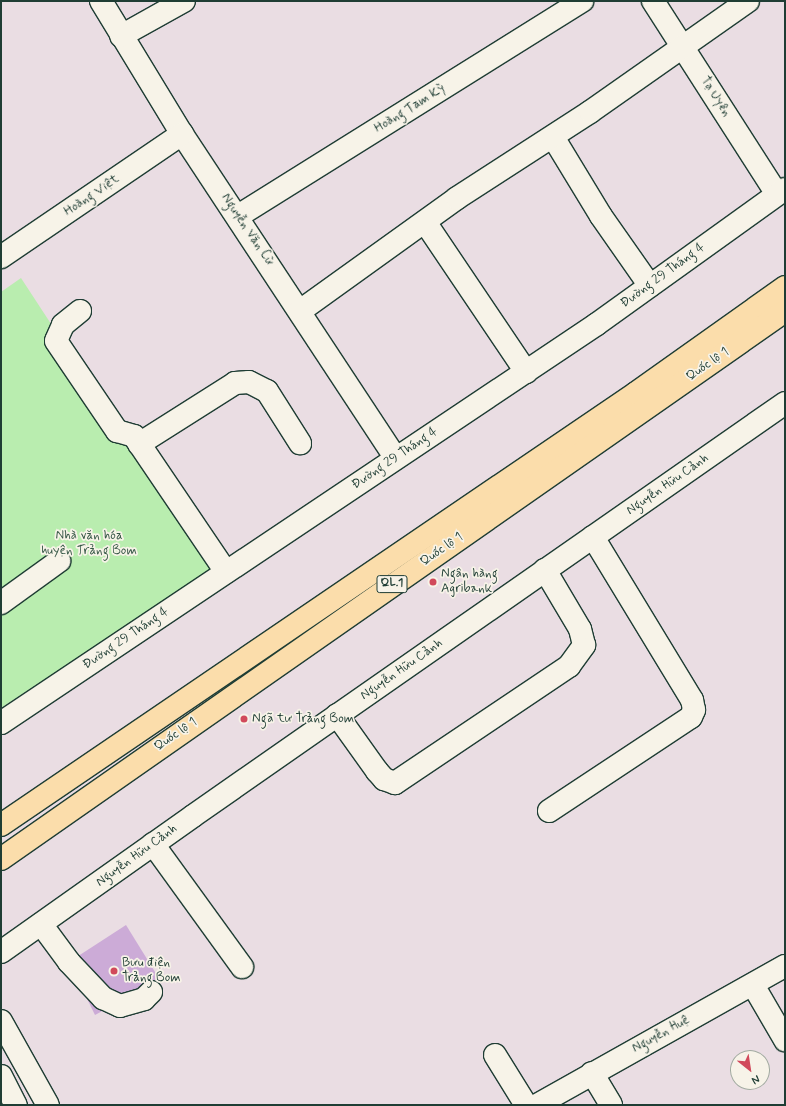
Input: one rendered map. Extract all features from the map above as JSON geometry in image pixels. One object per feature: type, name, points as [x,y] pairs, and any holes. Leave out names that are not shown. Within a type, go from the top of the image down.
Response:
[{"type":"highway","name":"Quốc lộ 1","points":[[1,825],[629,397],[785,287]]},
{"type":"highway","name":"Quốc lộ 1","points":[[1,859],[785,311]]},
{"type":"street","name":"Nguyễn Văn Cừ","points":[[101,1],[182,134],[238,216],[396,458]]},
{"type":"street","points":[[121,36],[184,1]]},
{"type":"street","name":"Hoàng Tam Kỳ","points":[[238,216],[582,1]]},
{"type":"street","name":"Tạ Uyên","points":[[653,1],[683,48],[781,191]]},
{"type":"street","points":[[300,311],[425,222],[683,48],[748,1]]},
{"type":"street","name":"Hoàng Việt","points":[[1,257],[182,134]]},
{"type":"street","points":[[553,136],[601,216],[650,286]]},
{"type":"street","name":"Đường 29 Tháng 4","points":[[1,723],[526,372],[650,286],[781,191]]},
{"type":"street","points":[[425,222],[526,372]]},
{"type":"street","points":[[80,311],[63,325],[56,341],[118,431],[134,436],[226,572]]},
{"type":"street","points":[[139,444],[235,383],[249,382],[267,391],[300,443]]},
{"type":"street","name":"Nguyễn Hữu Cảnh","points":[[1,952],[337,715],[785,403]]},
{"type":"street","points":[[549,811],[691,717],[694,710],[692,700],[593,537]]},
{"type":"street","points":[[1,603],[59,561]]},
{"type":"street","points":[[337,715],[377,771],[384,779],[395,783],[569,666],[584,645],[580,629],[545,570]]},
{"type":"street","points":[[153,844],[242,967]]},
{"type":"street","points":[[41,924],[69,962],[103,998],[120,1006],[144,999],[152,992]]},
{"type":"street","name":"Nguyễn Huệ","points":[[537,1105],[785,966]]},
{"type":"street","points":[[752,984],[785,1040]]},
{"type":"street","points":[[1,1021],[48,1105]]},
{"type":"street","points":[[495,1055],[526,1105]]},
{"type":"street","points":[[592,1073],[611,1105]]},
{"type":"street","points":[[1,1076],[16,1105]]},
{"type":"green space","name":"Nhà văn hóa huyện Trảng Bom","points":[[21,278],[212,570],[1,708],[1,292]]},
{"type":"building","name":"Bưu điện Trảng Bom","points":[[126,925],[160,980],[95,1015],[69,962]]},
{"type":"place","name":"Ngân hàng Agribank","points":[[433,582]]},
{"type":"place","name":"Ngã tư Trảng Bom","points":[[244,719]]},
{"type":"place","name":"Bưu điện Trảng Bom","points":[[114,971]]}]
